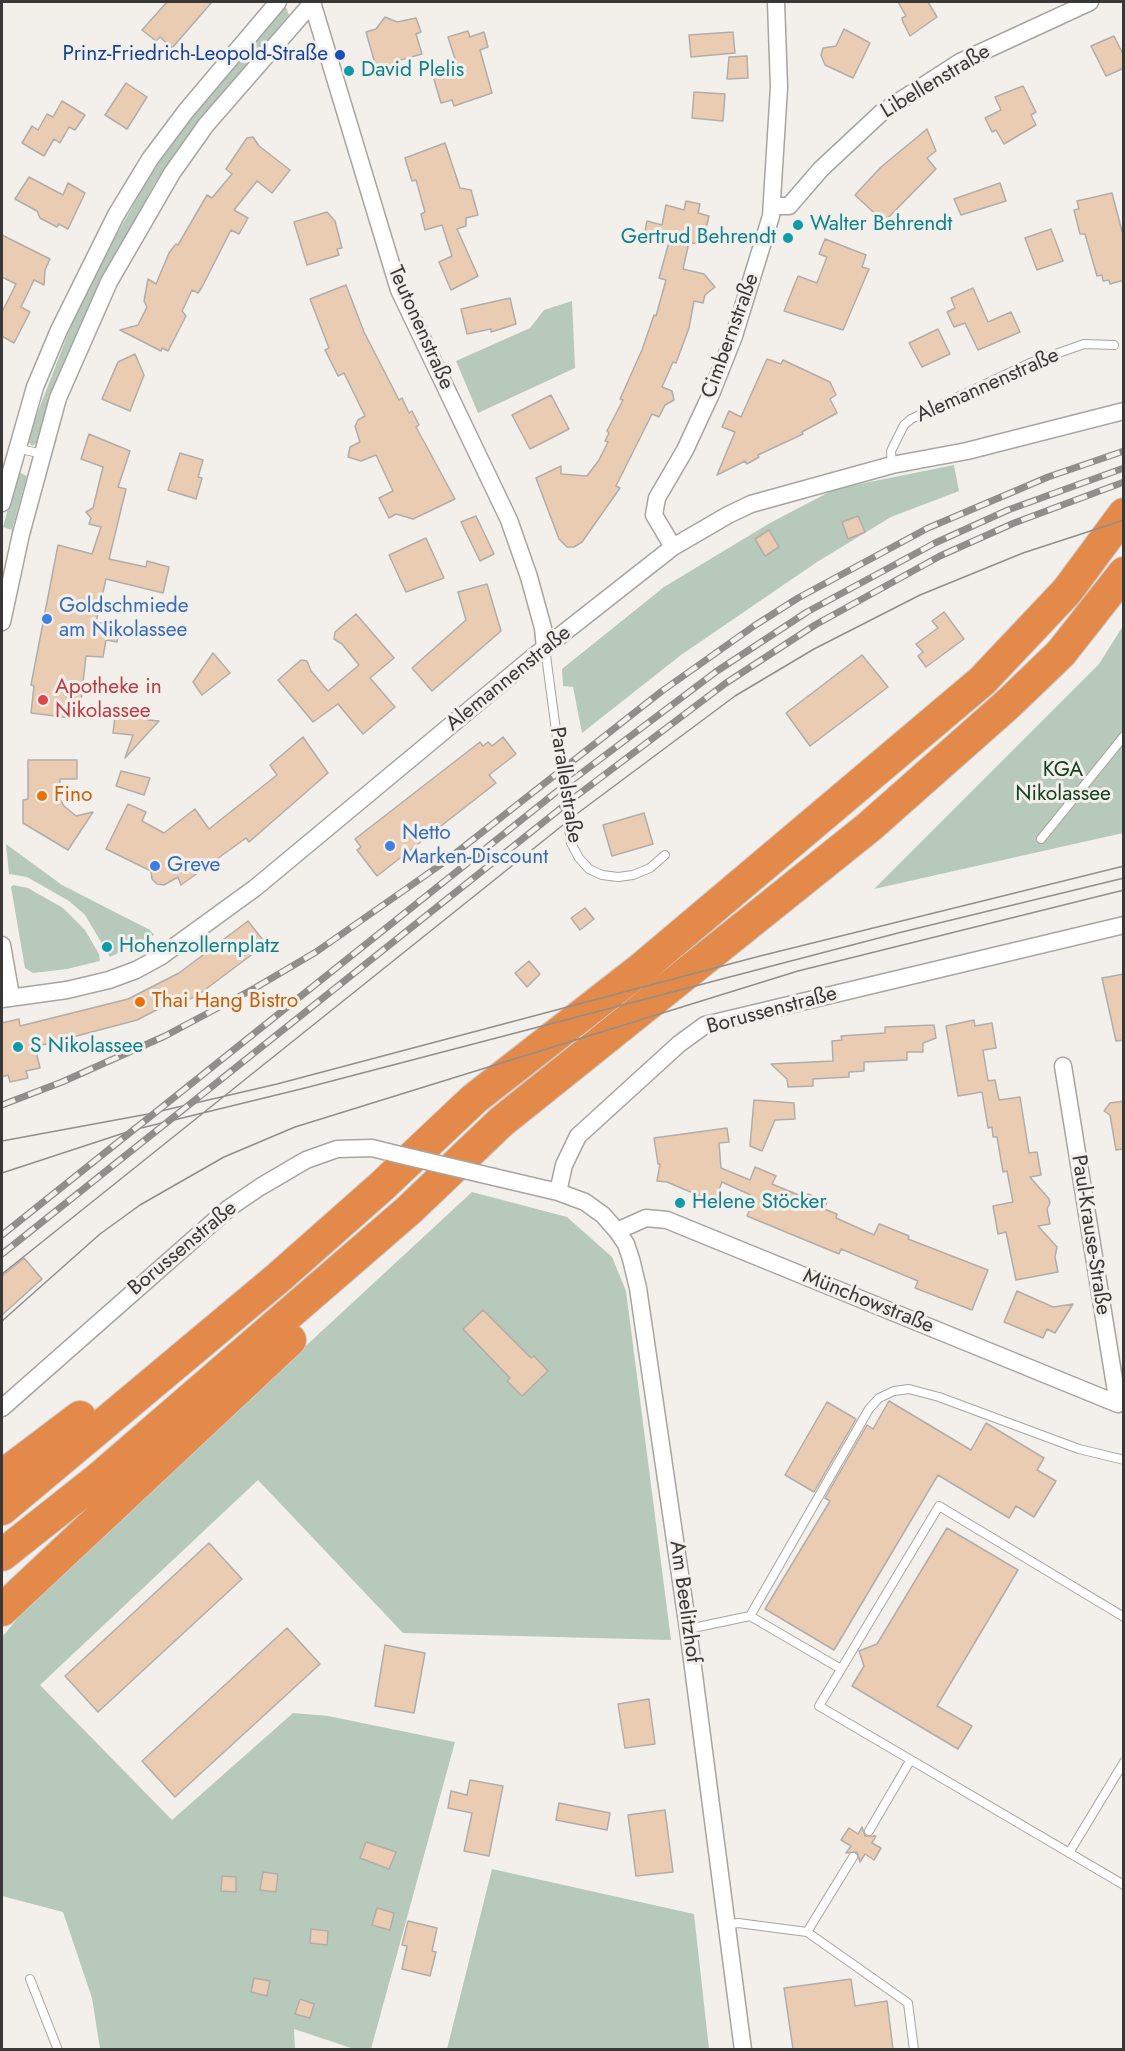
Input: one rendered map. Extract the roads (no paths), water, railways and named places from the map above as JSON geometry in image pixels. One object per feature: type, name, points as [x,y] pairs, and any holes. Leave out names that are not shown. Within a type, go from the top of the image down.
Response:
[{"type":"highway","points":[[2,1509],[278,1278],[382,1186],[474,1099],[642,968],[982,681],[1067,591],[1124,514]]},
{"type":"highway","points":[[2,1555],[99,1479],[409,1210],[501,1122],[869,826],[1008,704],[1060,653],[1124,573]]},
{"type":"highway","points":[[2,1610],[350,1286],[396,1238],[409,1210]]},
{"type":"highway","points":[[2,1476],[226,1302],[278,1278]]},
{"type":"street","points":[[2,503],[35,387],[59,330],[116,215],[150,159],[186,111],[278,2]]},
{"type":"street","points":[[2,622],[42,454],[58,398],[82,340],[139,227],[206,124],[312,2]]},
{"type":"street","name":"Teutonenstraße","points":[[312,2],[399,290],[509,520],[536,603],[545,648]]},
{"type":"street","name":"Cimbernstraße","points":[[673,547],[654,514],[657,498],[689,441],[731,346],[772,206],[779,87],[776,2]]},
{"type":"street","name":"Libellenstraße","points":[[772,206],[789,206],[821,169],[881,113],[960,62],[1090,2]]},
{"type":"street","name":"Alemannenstraße","points":[[6,997],[67,990],[109,980],[136,970],[160,957],[255,888],[545,648],[673,547],[751,504],[892,465],[967,452],[1124,411]]},
{"type":"street","name":"Borussenstraße","points":[[2,1408],[229,1208],[306,1160],[337,1149],[372,1148],[558,1192],[564,1165],[578,1136],[679,1044],[705,1025],[1124,926]]},
{"type":"street","points":[[2,945],[6,997]]},
{"type":"street","name":"Paul-Krause-Straße","points":[[1063,1066],[1118,1404]]},
{"type":"street","name":"Am Beelitzhof","points":[[558,1192],[585,1202],[603,1215],[617,1231],[626,1244],[638,1288],[688,1629],[743,2049]]},
{"type":"street","name":"Münchowstraße","points":[[617,1231],[646,1218],[667,1220],[1118,1404]]},
{"type":"lane","name":"Alemannenstraße","points":[[892,465],[891,451],[904,425],[911,419],[1030,363],[1084,344],[1114,345]]},
{"type":"lane","points":[[17,448],[42,454]]},
{"type":"lane","name":"Parallelstraße","points":[[545,648],[571,843],[579,858],[589,869],[602,875],[618,877],[633,875],[650,867],[665,855]]},
{"type":"lane","points":[[1041,839],[1124,736]]},
{"type":"lane","points":[[750,1616],[869,1409],[879,1398],[894,1391],[909,1389],[939,1397],[1079,1449],[1124,1460]]},
{"type":"lane","points":[[1124,1617],[939,1506],[819,1706],[1124,1885]]},
{"type":"lane","points":[[688,1629],[750,1616],[841,1669]]},
{"type":"lane","points":[[869,1831],[910,1761]]},
{"type":"lane","points":[[1069,1853],[1124,1762]]},
{"type":"lane","points":[[807,1932],[853,1857]]},
{"type":"lane","points":[[726,1925],[738,1923],[807,1932],[908,2003],[915,2049]]},
{"type":"lane","points":[[30,1979],[58,2049]]},
{"type":"tram line","points":[[2,1274],[578,813],[735,696],[814,649],[920,595],[1023,553],[1124,520]]},
{"type":"tram line","points":[[2,1141],[148,1114],[277,1084],[760,956],[1124,866]]},
{"type":"tram line","points":[[2,1173],[133,1130],[305,1088],[898,933],[1124,878]]},
{"type":"tram line","points":[[2,1321],[100,1234],[140,1205],[224,1157],[295,1127],[798,971],[1124,890]]},
{"type":"railway","points":[[2,1105],[62,1082],[165,1036],[255,988],[316,952],[443,863],[662,691],[798,598],[928,528],[1048,477],[1124,451]]},
{"type":"railway","points":[[2,1235],[555,793],[717,671],[807,612],[935,543],[1008,510],[1124,468]]},
{"type":"railway","points":[[2,1254],[575,797],[726,683],[815,625],[940,556],[1014,523],[1124,482]]},
{"type":"place","name":"Prinz-Friedrich-Leopold-Straße","points":[[340,55]]},
{"type":"place","name":"David Plelis","points":[[349,71]]},
{"type":"place","name":"Walter Behrendt","points":[[798,225]]},
{"type":"place","name":"Gertrud Behrendt","points":[[788,238]]},
{"type":"place","name":"Goldschmiede am Nikolassee","points":[[47,619]]},
{"type":"place","name":"Apotheke in Nikolassee","points":[[43,700]]},
{"type":"place","name":"Fino","points":[[42,796]]},
{"type":"place","name":"Netto Marken-Discount","points":[[390,846]]},
{"type":"place","name":"Greve","points":[[155,866]]},
{"type":"place","name":"Hohenzollernplatz","points":[[107,947]]},
{"type":"place","name":"Thai Hang Bistro","points":[[140,1002]]},
{"type":"place","name":"S Nikolassee","points":[[18,1047]]},
{"type":"place","name":"Helene Stöcker","points":[[680,1203]]},
{"type":"park label","name":"KGA Nikolassee","points":[[1063,783]]}]
